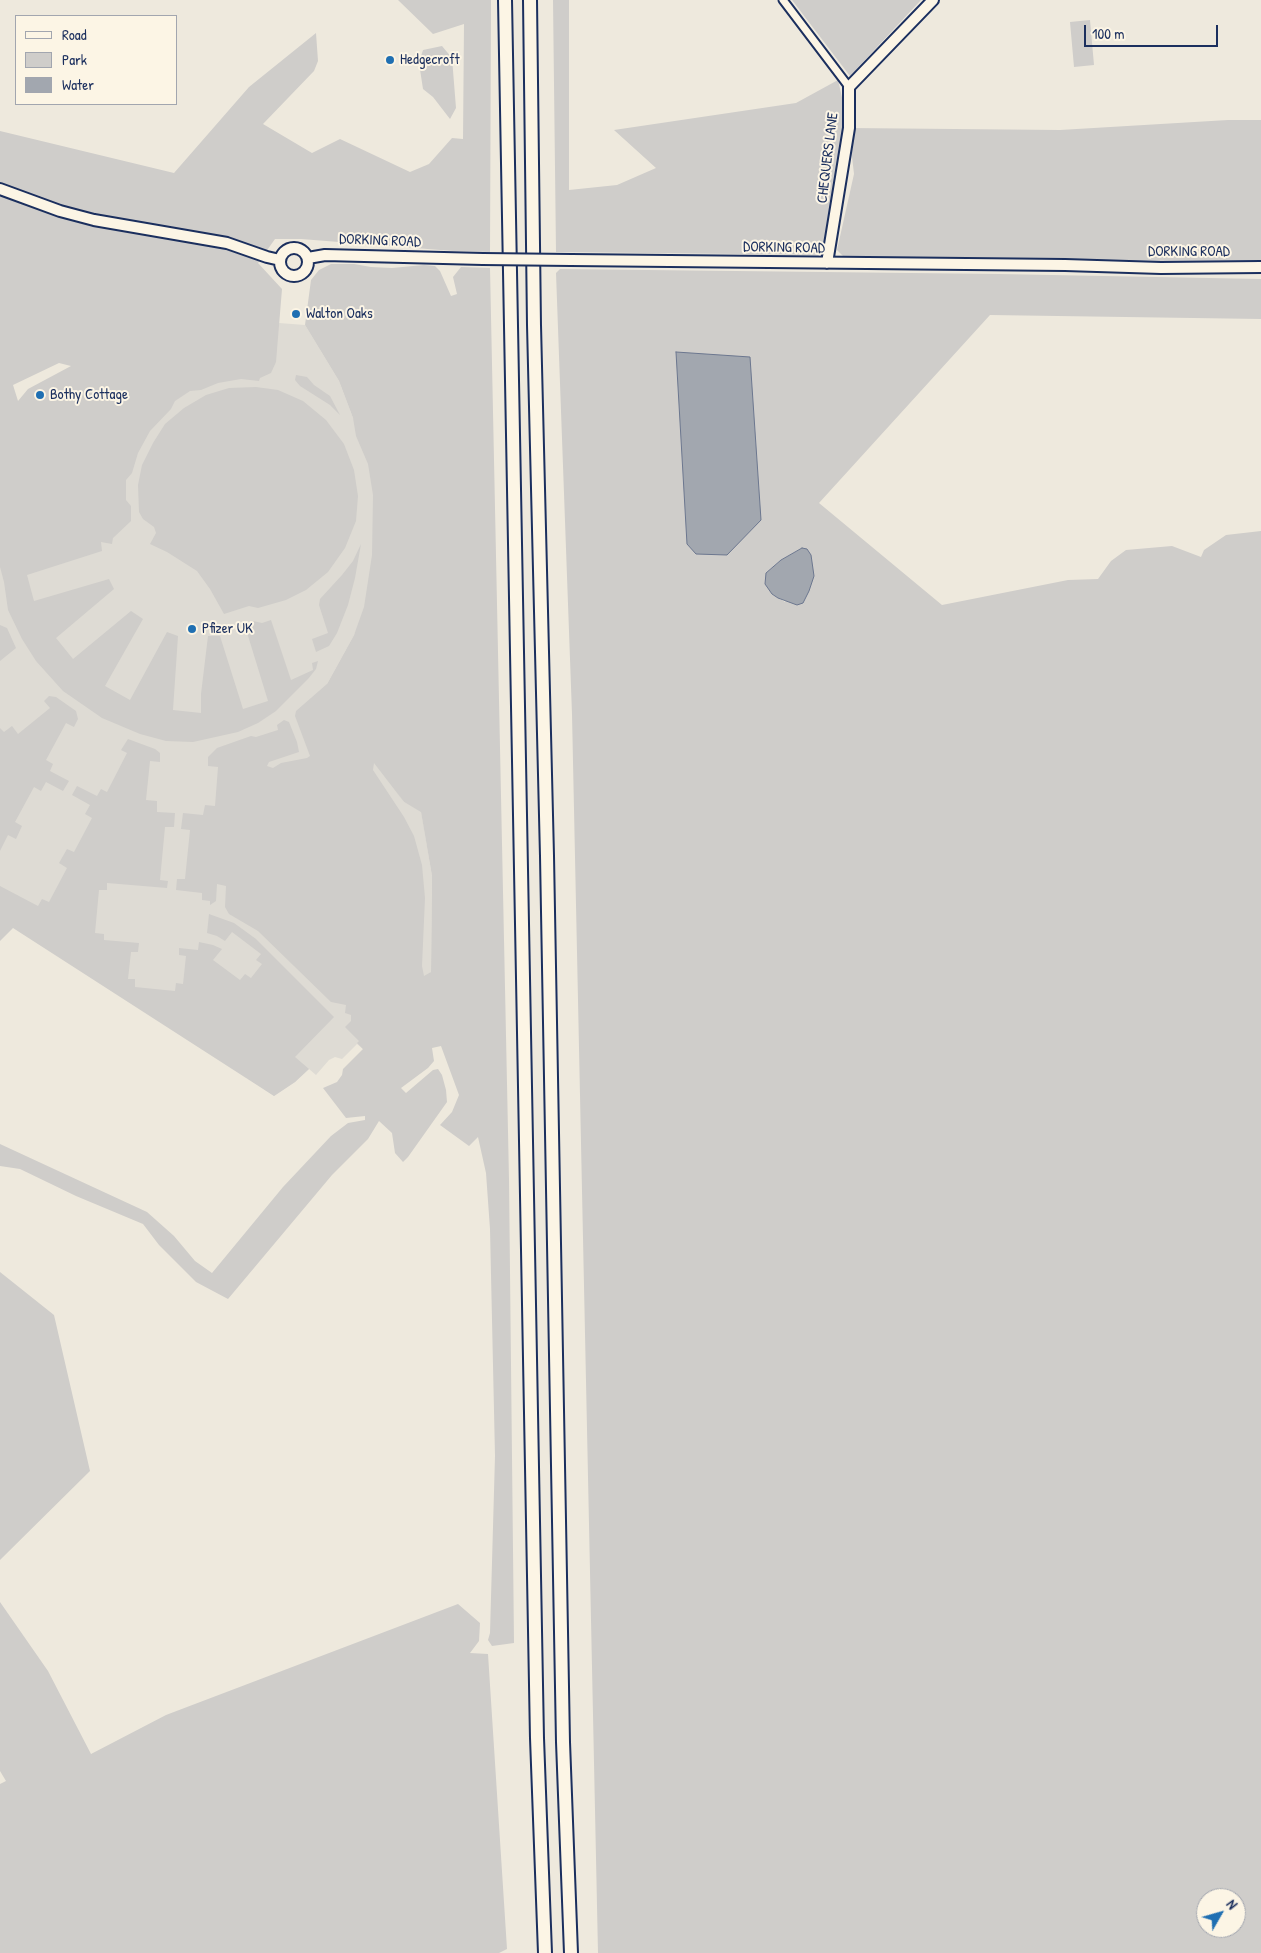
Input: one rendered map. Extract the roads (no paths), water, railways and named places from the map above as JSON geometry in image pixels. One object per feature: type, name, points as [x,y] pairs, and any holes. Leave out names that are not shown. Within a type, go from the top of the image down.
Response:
[{"type":"highway","points":[[505,0],[537,1738],[545,1953]]},
{"type":"highway","points":[[530,0],[534,325],[547,866],[562,1733],[571,1953]]},
{"type":"main road","points":[[849,88],[933,0]]},
{"type":"main road","name":"CHEQUERS LANE","points":[[827,263],[849,128],[849,88]]},
{"type":"main road","points":[[0,189],[60,211],[94,220],[227,243],[280,260]]},
{"type":"main road","points":[[294,248],[300,249],[308,258],[308,264],[304,273],[294,276],[283,271],[280,260],[287,250],[294,248]]},
{"type":"main road","name":"DORKING ROAD","points":[[308,258],[325,254],[483,260],[1082,265],[1161,268],[1261,267]]},
{"type":"street","points":[[783,0],[849,88]]},
{"type":"water","points":[[676,352],[750,357],[761,520],[727,555],[696,554],[687,544]]},
{"type":"water","points":[[802,548],[807,549],[811,555],[814,576],[803,603],[797,605],[778,598],[772,594],[765,584],[766,573],[781,560]]},
{"type":"place","name":"Hedgecroft","points":[[390,60]]},
{"type":"place","name":"Walton Oaks","points":[[296,314]]},
{"type":"place","name":"Bothy Cottage","points":[[40,395]]},
{"type":"place","name":"Pfizer UK","points":[[192,629]]}]
